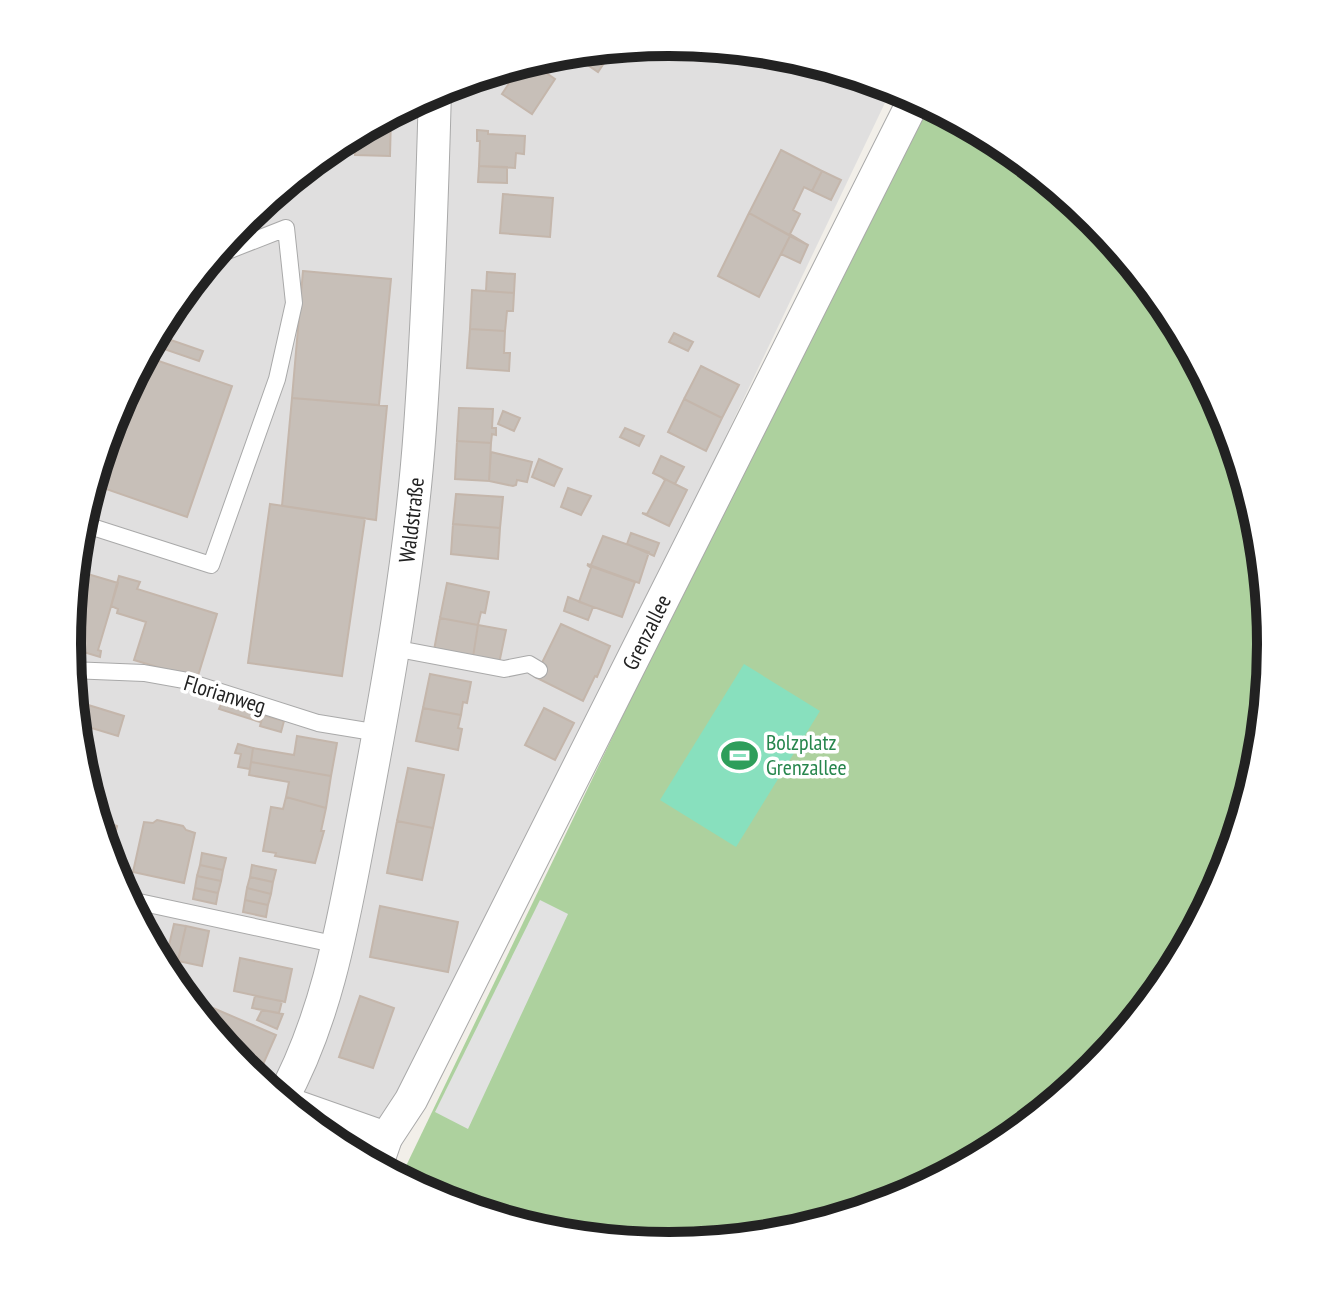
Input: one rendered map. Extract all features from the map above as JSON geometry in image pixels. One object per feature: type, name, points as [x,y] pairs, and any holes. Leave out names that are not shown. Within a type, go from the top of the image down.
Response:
[{"type":"street","name":"Waldstraße","points":[[286,1091],[299,1067],[320,1008],[338,945],[393,648],[420,430],[434,105]]},
{"type":"street","name":"Grenzallee","points":[[381,1153],[411,1100],[910,108]]},
{"type":"street","points":[[339,1131],[381,1153]]},
{"type":"lane","points":[[93,527],[211,565],[277,379],[294,303],[286,228],[234,248]]},
{"type":"lane","points":[[393,648],[504,669],[529,664],[539,670]]},
{"type":"lane","name":"Florianweg","points":[[82,670],[144,673],[183,680],[318,723],[379,733]]},
{"type":"lane","points":[[141,902],[338,945]]},
{"type":"shaded area","points":[[631,57],[708,57],[784,67],[859,87],[887,98],[627,643],[367,1149],[281,1087],[227,1033],[203,1003],[160,939],[142,905],[112,834],[101,797],[92,759],[82,683],[82,606],[92,530],[101,492],[112,455],[142,384],[160,350],[203,286],[253,228],[281,202],[375,135],[480,87],[555,67],[593,61]]},
{"type":"shaded area","points":[[540,900],[568,914],[468,1129],[435,1112]]},
{"type":"green space","points":[[914,110],[930,117],[964,135],[1028,178],[1086,228],[1112,256],[1179,350],[1227,455],[1247,530],[1253,568],[1257,606],[1257,683],[1247,759],[1238,797],[1227,834],[1197,905],[1179,939],[1136,1003],[1086,1061],[1058,1087],[964,1154],[859,1202],[784,1222],[746,1228],[708,1232],[631,1232],[555,1222],[517,1213],[444,1188],[406,1170]]},
{"type":"green space","name":"Bolzplatz Grenzallee","points":[[744,664],[820,711],[736,847],[660,800]]},
{"type":"building","points":[[606,60],[598,72],[584,62]]},
{"type":"building","points":[[542,70],[555,79],[532,114],[502,94],[517,76]]},
{"type":"building","points":[[391,127],[390,156],[355,155],[355,147]]},
{"type":"building","points":[[477,130],[488,131],[488,134],[525,136],[524,154],[516,153],[515,168],[479,166]]},
{"type":"building","points":[[781,150],[822,171],[812,191],[804,187],[793,210],[800,214],[790,234],[808,245],[749,213]]},
{"type":"building","points":[[479,166],[507,167],[507,183],[478,182]]},
{"type":"building","points":[[822,171],[841,180],[831,200],[812,191]]},
{"type":"building","points":[[503,194],[553,198],[550,237],[500,233]]},
{"type":"building","points":[[749,213],[790,236],[759,297],[718,276]]},
{"type":"building","points":[[790,236],[808,245],[800,263],[781,254]]},
{"type":"building","points":[[303,271],[391,279],[379,405],[292,398]]},
{"type":"building","points":[[487,272],[515,274],[514,293],[486,291]]},
{"type":"building","points":[[472,290],[514,293],[513,311],[507,311],[505,331],[470,329]]},
{"type":"building","points":[[470,329],[505,331],[504,353],[510,353],[509,371],[467,368]]},
{"type":"building","points":[[674,333],[693,342],[688,351],[669,342]]},
{"type":"building","points":[[167,339],[203,351],[199,361],[161,348]]},
{"type":"building","points":[[155,360],[232,386],[187,517],[103,488],[120,436]]},
{"type":"building","points":[[701,366],[739,385],[722,418],[684,399]]},
{"type":"building","points":[[292,398],[387,406],[376,520],[282,506]]},
{"type":"building","points":[[684,399],[722,418],[706,451],[668,432]]},
{"type":"building","points":[[459,408],[493,409],[492,428],[496,428],[496,435],[492,434],[491,443],[457,441]]},
{"type":"building","points":[[503,411],[520,418],[514,431],[498,424]]},
{"type":"building","points":[[625,428],[644,436],[639,446],[620,437]]},
{"type":"building","points":[[457,441],[491,443],[489,481],[455,479]]},
{"type":"building","points":[[491,452],[532,462],[527,482],[517,480],[513,486],[489,481]]},
{"type":"building","points":[[661,456],[684,467],[675,484],[653,473]]},
{"type":"building","points":[[539,459],[562,469],[554,486],[532,477]]},
{"type":"building","points":[[661,477],[687,490],[669,526],[642,513],[647,514],[665,480]]},
{"type":"building","points":[[568,488],[591,496],[581,515],[561,507]]},
{"type":"building","points":[[456,494],[503,497],[500,528],[453,524]]},
{"type":"building","points":[[270,504],[365,518],[342,676],[248,663]]},
{"type":"building","points":[[453,524],[500,528],[498,559],[451,554]]},
{"type":"building","points":[[631,533],[659,543],[654,556],[627,544]]},
{"type":"building","points":[[603,536],[649,552],[639,583],[587,564],[591,565]]},
{"type":"building","points":[[587,565],[635,582],[622,617],[579,602],[591,568]]},
{"type":"building","points":[[85,573],[118,583],[98,650],[101,651],[100,657],[81,651]]},
{"type":"building","points":[[119,576],[140,582],[137,589],[217,614],[197,679],[134,660],[146,622],[117,613],[118,609],[111,606]]},
{"type":"building","points":[[447,583],[489,592],[485,613],[481,612],[478,625],[440,618]]},
{"type":"building","points":[[568,597],[593,607],[588,620],[564,611]]},
{"type":"building","points":[[440,618],[478,625],[473,657],[434,650]]},
{"type":"building","points":[[561,624],[610,646],[583,701],[535,677]]},
{"type":"building","points":[[478,625],[506,630],[500,659],[496,662],[473,657]]},
{"type":"building","points":[[430,674],[471,682],[461,715],[423,708]]},
{"type":"building","points":[[222,702],[262,714],[260,722],[219,709]]},
{"type":"building","points":[[84,704],[124,716],[118,736],[87,727]]},
{"type":"building","points":[[423,708],[461,715],[458,750],[416,741]]},
{"type":"building","points":[[544,708],[574,723],[555,760],[525,745]]},
{"type":"building","points":[[263,715],[284,721],[281,732],[260,726]]},
{"type":"building","points":[[297,736],[337,743],[331,776],[251,762],[253,748],[294,755]]},
{"type":"building","points":[[238,744],[253,748],[250,769],[238,767],[241,754],[235,753]]},
{"type":"building","points":[[251,762],[331,776],[326,808],[286,797],[289,782],[249,775]]},
{"type":"building","points":[[408,768],[444,775],[433,828],[397,821]]},
{"type":"building","points":[[286,797],[326,808],[321,831],[324,831],[315,863],[263,851],[271,807],[283,809]]},
{"type":"building","points":[[157,820],[183,826],[195,833],[184,883],[133,872],[144,822]]},
{"type":"building","points":[[397,821],[433,828],[422,880],[387,873]]},
{"type":"building","points":[[109,823],[117,826],[114,839]]},
{"type":"building","points":[[202,853],[226,858],[223,870],[200,865]]},
{"type":"building","points":[[200,865],[223,870],[221,881],[197,876]]},
{"type":"building","points":[[252,865],[276,870],[273,882],[250,877]]},
{"type":"building","points":[[197,876],[221,881],[218,893],[195,888]]},
{"type":"building","points":[[250,877],[273,882],[271,894],[247,888]]},
{"type":"building","points":[[195,888],[218,893],[216,904],[193,899]]},
{"type":"building","points":[[247,888],[271,894],[268,905],[245,900]]},
{"type":"building","points":[[245,900],[268,905],[266,917],[243,912]]},
{"type":"building","points":[[380,906],[458,922],[448,972],[370,957]]},
{"type":"building","points":[[174,924],[186,926],[178,960],[173,959],[168,951]]},
{"type":"building","points":[[186,926],[209,931],[202,966],[178,961]]},
{"type":"building","points":[[240,958],[292,969],[285,1002],[234,991]]},
{"type":"building","points":[[255,996],[282,1001],[279,1013],[252,1008]]},
{"type":"building","points":[[360,996],[394,1008],[373,1068],[339,1057]]},
{"type":"building","points":[[213,1008],[276,1035],[261,1069],[227,1033],[211,1013]]},
{"type":"building","points":[[262,1010],[283,1014],[277,1029],[257,1020]]},
{"type":"place","name":"Bolzplatz Grenzallee","points":[[740,755]]}]
